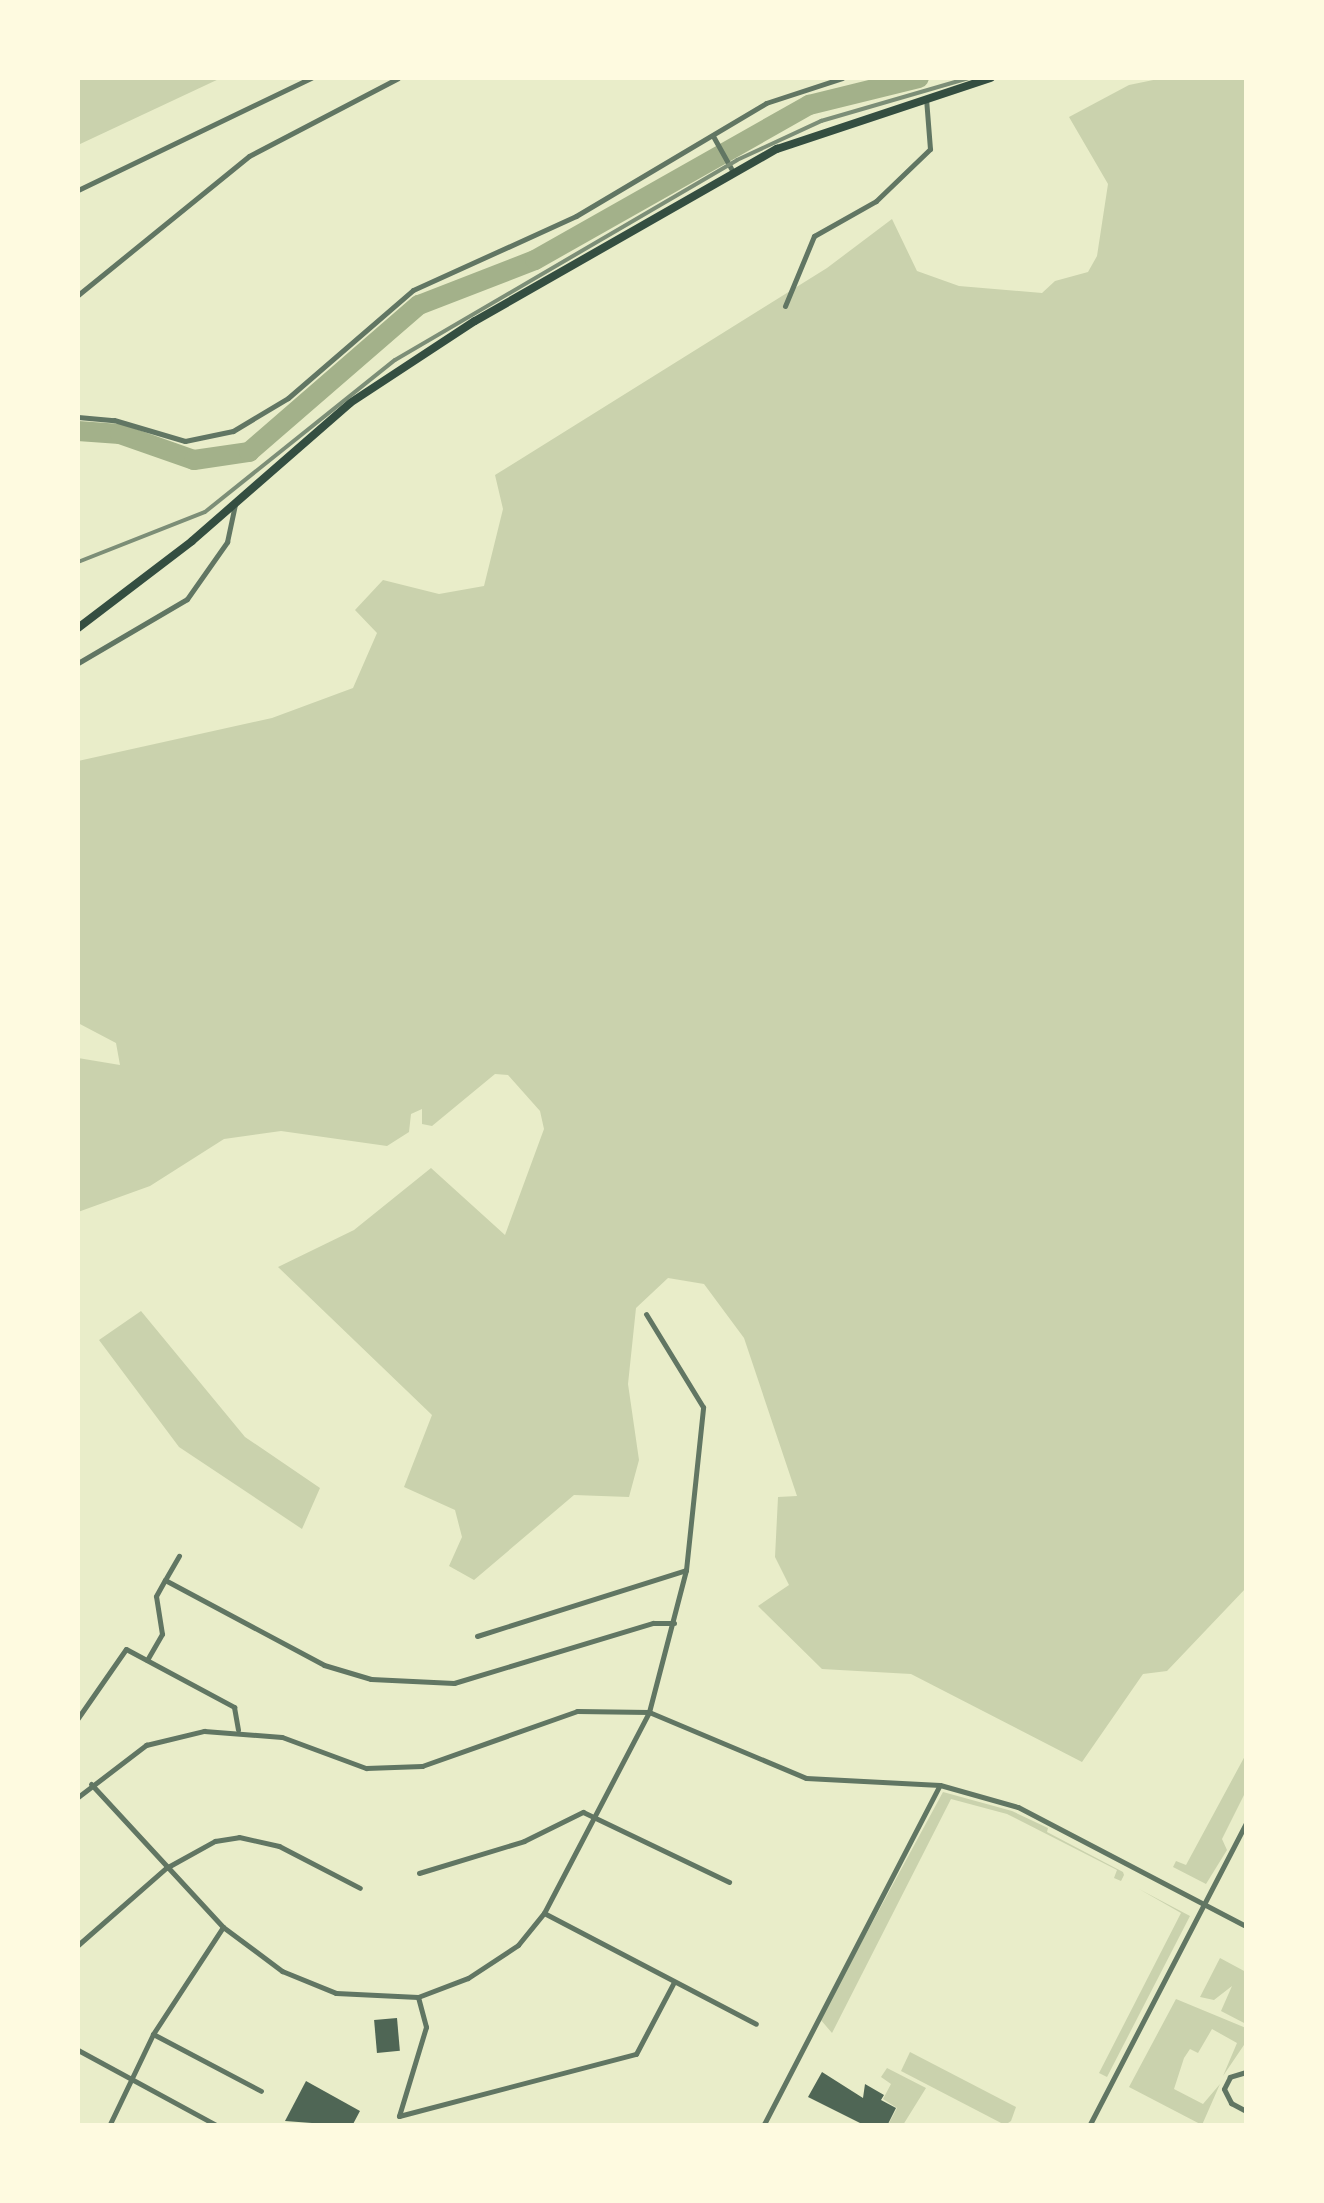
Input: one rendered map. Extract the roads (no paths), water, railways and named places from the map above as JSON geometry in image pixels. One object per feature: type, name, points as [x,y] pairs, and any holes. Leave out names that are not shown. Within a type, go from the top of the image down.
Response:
[{"type":"main road","points":[[78,628],[388,376],[734,172],[821,131],[990,78]]},
{"type":"street","points":[[78,190],[311,78]]},
{"type":"street","points":[[78,294],[250,156],[398,78]]},
{"type":"street","points":[[78,417],[114,420],[185,441],[234,432],[288,398],[413,290],[576,216],[715,139],[766,103],[842,78]]},
{"type":"street","points":[[785,306],[814,236],[876,201],[930,149],[926,98]]},
{"type":"street","points":[[715,139],[734,172]]},
{"type":"street","points":[[78,663],[186,600],[226,542],[235,503]]},
{"type":"street","points":[[91,1784],[223,1927],[282,1970],[336,1994],[418,1997],[494,1964],[544,1913],[596,1815],[648,1712],[674,1623],[686,1570],[703,1406],[646,1314]]},
{"type":"street","points":[[147,1660],[162,1634],[156,1596],[179,1556]]},
{"type":"street","points":[[477,1636],[686,1570]]},
{"type":"street","points":[[166,1580],[324,1664],[371,1680],[454,1683],[653,1623],[674,1623]]},
{"type":"street","points":[[78,1718],[126,1649],[234,1706],[238,1730]]},
{"type":"street","points":[[78,1797],[146,1745],[238,1730],[282,1737],[366,1768],[422,1766],[577,1711],[648,1712],[806,1778],[940,1785],[1018,1807],[1246,1926]]},
{"type":"street","points":[[763,2126],[940,1785]]},
{"type":"street","points":[[419,1873],[524,1841],[583,1812],[728,1882]]},
{"type":"street","points":[[1089,2126],[1246,1823]]},
{"type":"street","points":[[78,1945],[166,1868],[198,1847],[240,1837],[279,1846],[360,1888]]},
{"type":"street","points":[[544,1913],[756,2024]]},
{"type":"street","points":[[108,2126],[153,2034],[223,1927]]},
{"type":"street","points":[[418,1997],[426,2027],[399,2116],[636,2054],[674,1982]]},
{"type":"street","points":[[153,2034],[261,2091]]},
{"type":"street","points":[[78,2050],[218,2126]]},
{"type":"street","points":[[1246,2072],[1230,2077],[1224,2089],[1231,2103],[1246,2111]]},
{"type":"waterway","points":[[78,431],[120,434],[194,460],[249,452],[419,305],[535,260],[809,105],[919,78]]},
{"type":"railway","points":[[78,562],[205,512],[395,360],[737,160],[821,121],[969,78]]}]
